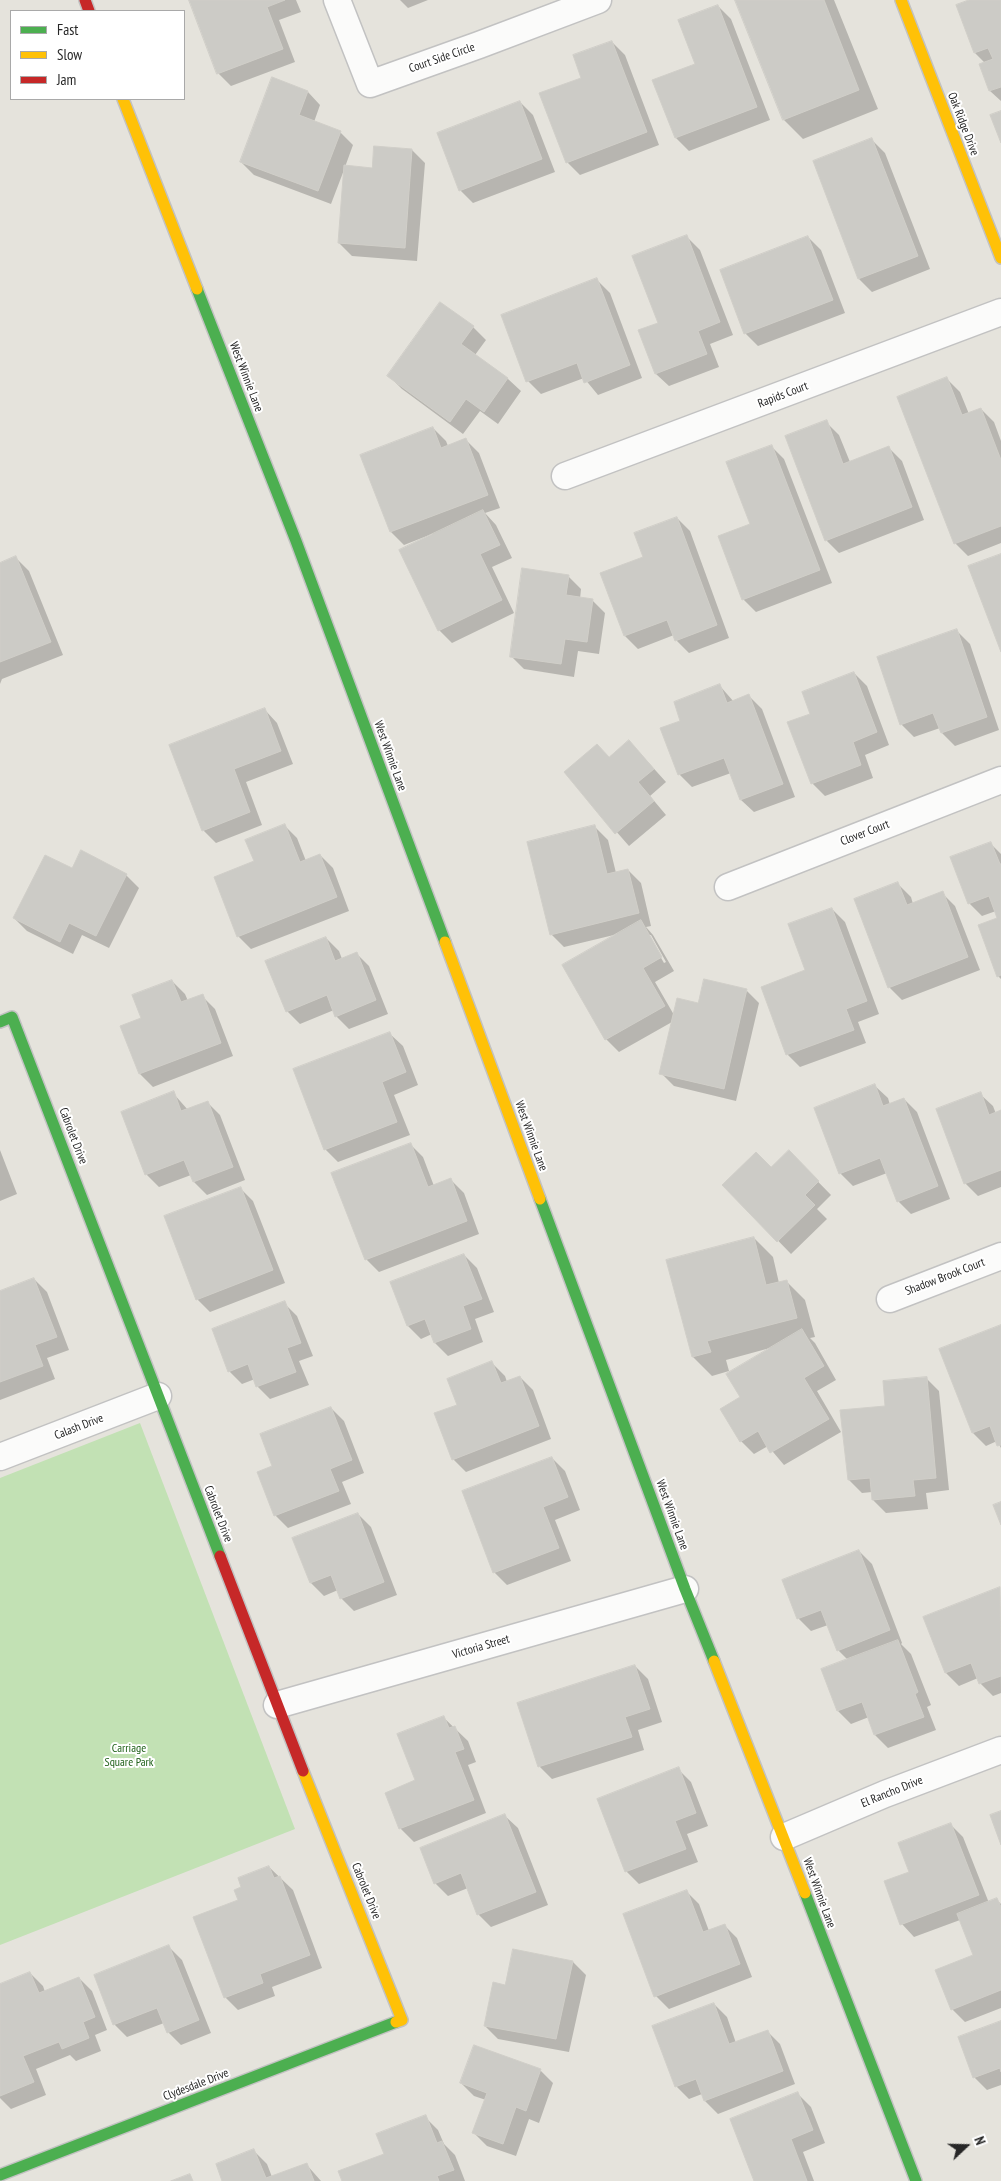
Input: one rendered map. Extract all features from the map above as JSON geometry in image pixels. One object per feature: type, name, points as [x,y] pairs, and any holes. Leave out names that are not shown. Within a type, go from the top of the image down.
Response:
[{"type":"street","name":"Court Side Circle","points":[[337,0],[370,84],[598,0]]},
{"type":"street","name":"Oak Ridge Drive","points":[[901,0],[1001,258]]},
{"type":"street","name":"West Winnie Lane","points":[[123,100],[296,542],[684,1589],[784,1837],[824,1946],[916,2181]]},
{"type":"street","name":"Rapids Court","points":[[565,476],[1001,312]]},
{"type":"street","name":"Clover Court","points":[[728,887],[1001,780]]},
{"type":"street","name":"Cabrolet Drive","points":[[0,1022],[12,1017],[277,1705],[402,2020]]},
{"type":"street","name":"Shadow Brook Court","points":[[890,1299],[1001,1256]]},
{"type":"street","name":"Calash Drive","points":[[0,1457],[158,1396]]},
{"type":"street","name":"Victoria Street","points":[[277,1705],[684,1589]]},
{"type":"street","name":"El Rancho Drive","points":[[784,1837],[885,1794],[1001,1750]]},
{"type":"street","name":"Clydesdale Drive","points":[[0,2175],[402,2020]]},
{"type":"green space","name":"Carriage Square Park","points":[[140,1423],[295,1829],[0,1945],[0,1478]]},
{"type":"building","points":[[189,0],[285,0],[267,7],[283,49],[217,74]]},
{"type":"building","points":[[735,0],[824,0],[859,90],[783,120]]},
{"type":"building","points":[[969,0],[1001,0],[1001,87],[989,91],[979,64],[993,59],[988,48],[974,53],[956,5]]},
{"type":"building","points":[[718,5],[757,107],[675,138],[652,80],[695,64],[678,20]]},
{"type":"building","points":[[612,41],[647,132],[566,163],[539,93],[581,78],[573,55]]},
{"type":"building","points":[[272,77],[308,91],[299,115],[341,131],[318,191],[240,162]]},
{"type":"building","points":[[520,101],[542,159],[459,191],[437,133]]},
{"type":"building","points":[[1001,111],[1001,143],[990,115]]},
{"type":"building","points":[[872,138],[918,256],[858,279],[813,161]]},
{"type":"building","points":[[374,146],[412,149],[405,248],[338,243],[344,165],[372,168]]},
{"type":"building","points":[[687,235],[720,322],[698,331],[707,354],[655,374],[638,330],[658,323],[632,256]]},
{"type":"building","points":[[808,236],[833,300],[744,334],[720,270]]},
{"type":"building","points":[[597,278],[630,365],[584,383],[577,363],[526,382],[501,315]]},
{"type":"building","points":[[440,302],[474,326],[461,344],[508,378],[484,412],[466,399],[450,422],[387,376]]},
{"type":"building","points":[[947,377],[962,415],[981,408],[1001,460],[1001,526],[954,544],[897,397]]},
{"type":"building","points":[[827,420],[843,464],[889,446],[912,507],[825,541],[785,436]]},
{"type":"building","points":[[433,427],[441,448],[466,438],[488,495],[390,532],[360,455]]},
{"type":"building","points":[[772,445],[820,570],[742,600],[718,536],[750,524],[726,462]]},
{"type":"building","points":[[483,510],[500,545],[480,554],[502,600],[438,631],[399,550]]},
{"type":"building","points":[[677,517],[717,625],[675,641],[667,620],[624,636],[600,573],[643,557],[634,533]]},
{"type":"building","points":[[1001,554],[1001,652],[968,566]]},
{"type":"building","points":[[16,556],[51,642],[0,662],[0,563]]},
{"type":"building","points":[[522,568],[569,575],[566,595],[593,599],[587,642],[565,639],[561,664],[510,657]]},
{"type":"building","points":[[957,629],[987,717],[941,733],[933,713],[900,725],[877,657]]},
{"type":"building","points":[[854,672],[877,732],[853,742],[861,765],[811,784],[787,722],[810,714],[802,692]]},
{"type":"building","points":[[720,684],[727,703],[749,694],[783,784],[740,800],[724,758],[678,775],[660,728],[680,721],[674,702]]},
{"type":"building","points":[[265,708],[281,751],[234,769],[250,812],[202,831],[169,745]]},
{"type":"building","points":[[629,740],[654,769],[638,782],[654,801],[615,834],[564,772],[597,744],[609,757]]},
{"type":"building","points":[[285,824],[300,862],[320,854],[337,897],[237,937],[214,877],[254,861],[245,840]]},
{"type":"building","points":[[595,825],[607,874],[628,869],[639,913],[550,935],[527,842]]},
{"type":"building","points":[[991,842],[1001,864],[1001,975],[997,977],[978,925],[997,918],[989,896],[968,904],[950,857]]},
{"type":"building","points":[[81,850],[127,874],[96,936],[69,923],[60,942],[13,918],[45,855],[72,868]]},
{"type":"building","points":[[898,882],[907,905],[943,891],[968,957],[888,988],[854,899]]},
{"type":"building","points":[[832,908],[867,1001],[846,1009],[854,1030],[786,1055],[761,987],[805,970],[788,924]]},
{"type":"building","points":[[641,920],[662,957],[643,968],[665,1006],[605,1040],[562,965]]},
{"type":"building","points":[[326,937],[335,961],[357,952],[376,1000],[335,1017],[327,995],[286,1012],[265,961]]},
{"type":"building","points":[[704,979],[747,989],[724,1089],[659,1074],[677,998],[698,1003]]},
{"type":"building","points":[[172,980],[181,1002],[203,994],[221,1043],[139,1074],[120,1026],[141,1018],[132,995]]},
{"type":"building","points":[[390,1032],[406,1072],[382,1082],[397,1122],[324,1150],[293,1069]]},
{"type":"building","points":[[875,1084],[883,1106],[904,1098],[938,1186],[897,1202],[880,1158],[839,1174],[814,1108]]},
{"type":"building","points":[[174,1091],[181,1111],[208,1101],[233,1167],[193,1182],[184,1160],[145,1175],[121,1112]]},
{"type":"building","points":[[981,1092],[989,1115],[1001,1110],[1001,1170],[964,1184],[936,1109]]},
{"type":"building","points":[[411,1143],[428,1187],[451,1178],[467,1221],[365,1260],[331,1173]]},
{"type":"building","points":[[789,1150],[819,1181],[805,1195],[815,1205],[777,1242],[722,1185],[756,1152],[771,1167]]},
{"type":"building","points":[[241,1187],[273,1270],[196,1300],[164,1216]]},
{"type":"building","points":[[754,1237],[766,1285],[787,1280],[797,1318],[707,1341],[711,1352],[692,1357],[666,1260]]},
{"type":"building","points":[[464,1254],[482,1299],[463,1306],[471,1329],[434,1343],[425,1319],[407,1326],[390,1282]]},
{"type":"building","points":[[34,1278],[57,1337],[35,1345],[43,1366],[0,1382],[0,1291]]},
{"type":"building","points":[[285,1301],[301,1343],[287,1348],[296,1372],[256,1387],[248,1364],[228,1372],[212,1329]]},
{"type":"building","points":[[1001,1325],[1001,1445],[997,1446],[990,1426],[972,1433],[939,1349]]},
{"type":"building","points":[[802,1329],[824,1366],[804,1378],[829,1419],[770,1453],[758,1431],[740,1442],[720,1409],[740,1397],[726,1374]]},
{"type":"building","points":[[492,1361],[501,1383],[520,1376],[539,1426],[452,1460],[434,1413],[457,1405],[447,1379]]},
{"type":"building","points":[[927,1377],[936,1478],[913,1480],[915,1496],[872,1500],[870,1478],[848,1480],[840,1410],[885,1406],[883,1381]]},
{"type":"building","points":[[331,1407],[352,1460],[330,1469],[339,1491],[274,1516],[257,1472],[272,1466],[260,1434]]},
{"type":"building","points":[[552,1457],[568,1497],[543,1507],[559,1548],[493,1573],[462,1491]]},
{"type":"building","points":[[1001,1502],[1001,1525],[993,1505]]},
{"type":"building","points":[[358,1513],[384,1582],[340,1599],[331,1575],[310,1583],[292,1538]]},
{"type":"building","points":[[859,1550],[890,1630],[837,1651],[821,1610],[797,1619],[782,1580]]},
{"type":"building","points":[[1000,1587],[1001,1676],[979,1684],[971,1663],[945,1673],[923,1617]]},
{"type":"building","points":[[898,1640],[918,1692],[915,1694],[924,1717],[874,1735],[862,1702],[837,1711],[821,1669]]},
{"type":"building","points":[[635,1665],[650,1709],[625,1717],[632,1737],[538,1767],[517,1703]]},
{"type":"building","points":[[444,1716],[449,1728],[455,1726],[464,1749],[455,1752],[474,1800],[399,1829],[385,1793],[415,1780],[397,1734]]},
{"type":"building","points":[[679,1767],[696,1813],[675,1821],[686,1849],[625,1872],[597,1799]]},
{"type":"building","points":[[1001,1811],[1001,1845],[990,1815]]},
{"type":"building","points":[[505,1814],[536,1892],[477,1915],[461,1873],[434,1884],[420,1848]]},
{"type":"building","points":[[951,1823],[979,1895],[900,1925],[884,1881],[909,1872],[898,1843]]},
{"type":"building","points":[[269,1866],[274,1878],[280,1876],[310,1955],[260,1974],[263,1983],[224,1998],[193,1917],[238,1900],[234,1890],[241,1887],[238,1878]]},
{"type":"building","points":[[687,1890],[703,1932],[725,1924],[740,1964],[654,1997],[623,1914]]},
{"type":"building","points":[[997,1898],[1001,1907],[1001,1990],[951,2010],[935,1970],[973,1955],[957,1914]]},
{"type":"building","points":[[169,1945],[199,2020],[167,2033],[157,2008],[113,2025],[94,1975]]},
{"type":"building","points":[[513,1949],[573,1961],[556,2039],[484,2026],[493,1982],[505,1985]]},
{"type":"building","points":[[30,1972],[39,1993],[79,1977],[95,2017],[83,2022],[89,2038],[62,2049],[59,2042],[23,2056],[34,2082],[0,2096],[0,1984]]},
{"type":"building","points":[[714,2003],[729,2044],[768,2030],[783,2071],[704,2101],[696,2079],[675,2087],[652,2026]]},
{"type":"building","points":[[1001,2021],[1001,2072],[1000,2068],[973,2078],[958,2037]]},
{"type":"building","points":[[474,2045],[541,2069],[526,2111],[516,2107],[503,2144],[472,2133],[487,2093],[460,2083]]},
{"type":"building","points":[[798,2092],[813,2130],[791,2139],[807,2181],[754,2181],[730,2119]]},
{"type":"building","points":[[426,2115],[437,2143],[442,2141],[454,2170],[437,2176],[439,2181],[342,2181],[338,2171],[384,2154],[376,2134]]},
{"type":"building","points":[[254,2149],[266,2178],[307,2163],[314,2181],[222,2181],[216,2164]]},
{"type":"building","points":[[190,2174],[193,2181],[171,2181]]},
{"type":"traffic: fast","points":[[197,289],[296,541],[445,942]]},
{"type":"traffic: fast","points":[[0,1022],[12,1017],[220,1556]]},
{"type":"traffic: fast","points":[[540,1199],[685,1589],[714,1661]]},
{"type":"traffic: fast","points":[[805,1893],[916,2181]]},
{"type":"traffic: fast","points":[[0,2175],[396,2022]]},
{"type":"traffic: slow","points":[[901,0],[1001,258]]},
{"type":"traffic: slow","points":[[123,100],[197,289]]},
{"type":"traffic: slow","points":[[445,942],[540,1199]]},
{"type":"traffic: slow","points":[[714,1661],[805,1893]]},
{"type":"traffic: slow","points":[[303,1771],[402,2020],[396,2022]]},
{"type":"traffic: jam","points":[[85,0],[89,10]]},
{"type":"traffic: jam","points":[[220,1556],[303,1771]]}]
